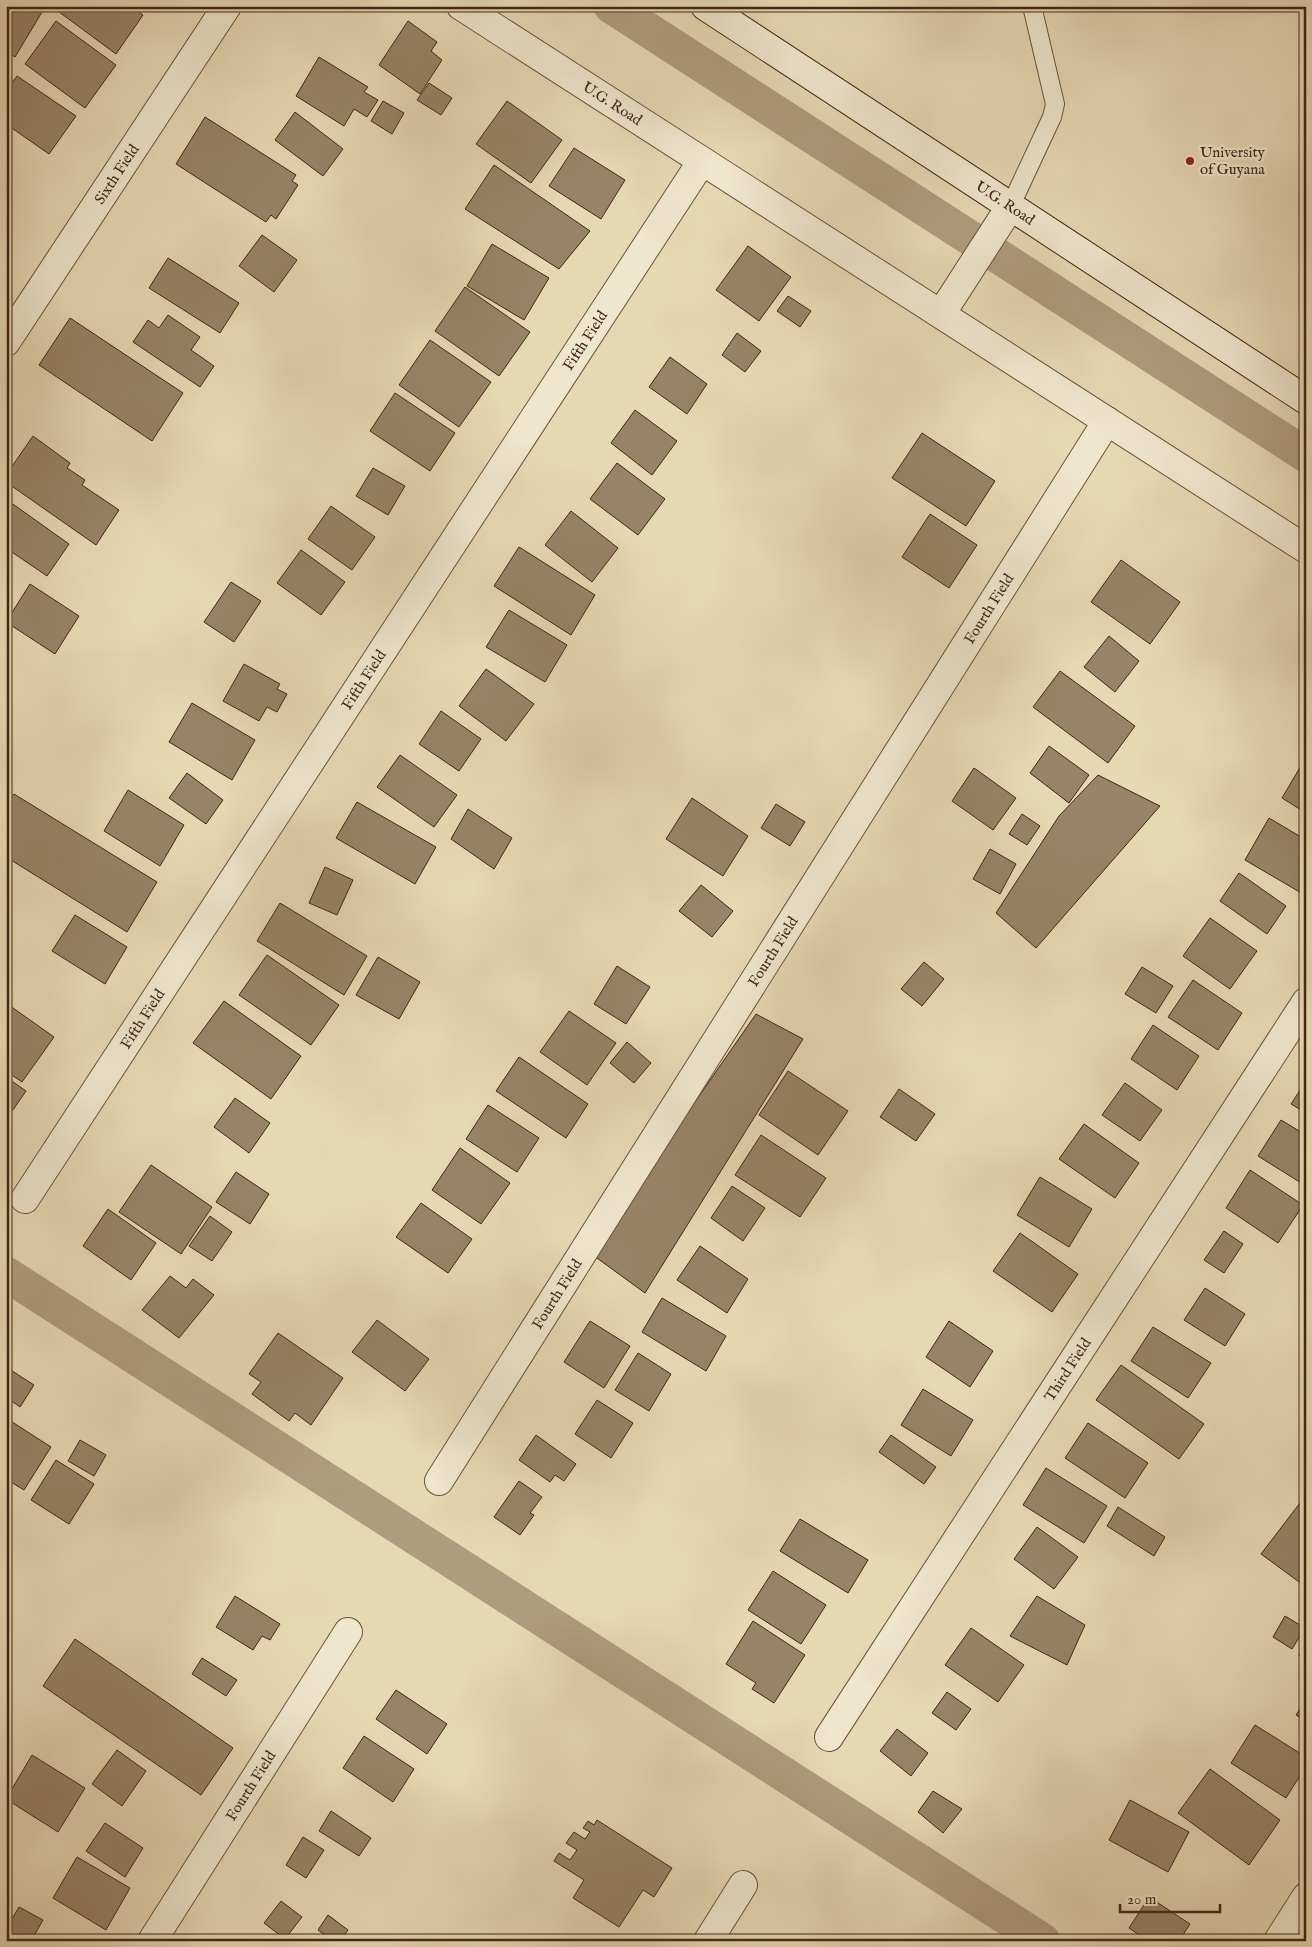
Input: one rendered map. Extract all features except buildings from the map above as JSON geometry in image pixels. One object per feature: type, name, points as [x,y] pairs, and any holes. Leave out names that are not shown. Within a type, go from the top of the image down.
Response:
[{"type":"street","name":"Sixth Field","points":[[6,342],[227,6]]},
{"type":"street","name":"U.G. Road","points":[[462,6],[1306,549]]},
{"type":"street","name":"U.G. Road","points":[[704,6],[1306,400]]},
{"type":"street","name":"Fifth Field","points":[[24,1199],[702,161]]},
{"type":"street","points":[[941,314],[1010,207]]},
{"type":"street","name":"Fourth Field","points":[[439,1482],[1107,421]]},
{"type":"street","name":"Third Field","points":[[829,1737],[1306,1002]]},
{"type":"street","name":"Fourth Field","points":[[152,1941],[348,1632]]},
{"type":"street","points":[[708,1941],[743,1885]]},
{"type":"street","points":[[1278,1941],[1306,1897]]},
{"type":"lane","points":[[1010,207],[1052,117],[1055,104],[1032,6]]},
{"type":"waterway","points":[[611,6],[1306,455]]},
{"type":"waterway","points":[[6,1274],[1043,1941]]},
{"type":"place","name":"University of Guyana","points":[[1190,161]]}]
